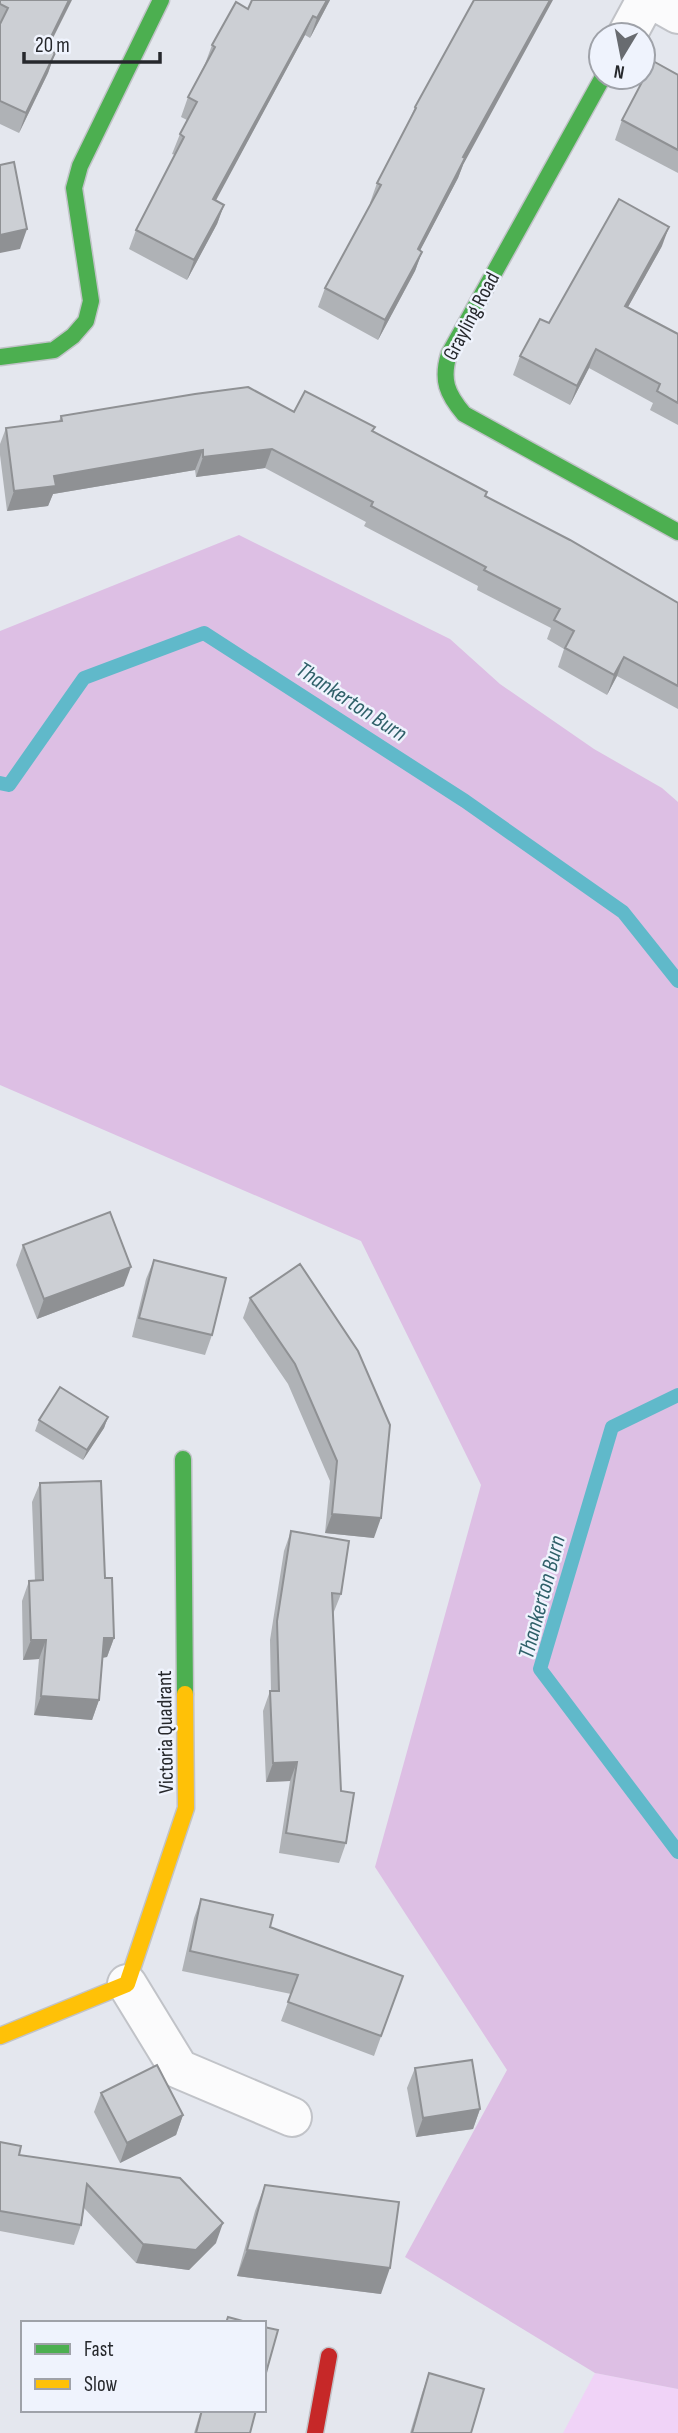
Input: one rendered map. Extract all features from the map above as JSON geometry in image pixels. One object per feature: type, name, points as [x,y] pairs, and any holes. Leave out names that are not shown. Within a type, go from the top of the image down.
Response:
[{"type":"street","points":[[0,357],[54,350],[73,336],[86,321],[91,301],[74,188],[80,166],[161,0]]},
{"type":"street","points":[[635,21],[646,0]]},
{"type":"street","points":[[653,0],[678,14]]},
{"type":"street","name":"Grayling Road","points":[[595,91],[449,354],[443,369],[447,395],[464,415],[678,532]]},
{"type":"street","name":"Victoria Quadrant","points":[[127,1984],[186,1808],[183,1459]]},
{"type":"street","points":[[0,2036],[127,1984],[178,2069],[292,2117]]},
{"type":"street","points":[[315,2433],[329,2356]]},
{"type":"shaded area","points":[[239,535],[450,639],[500,684],[594,749],[662,788],[678,802],[678,2389],[595,2373],[405,2257],[507,2070],[375,1867],[481,1485],[361,1241],[0,1085],[0,631]]},
{"type":"shaded area","points":[[595,2373],[678,2389],[678,2433],[563,2433]]},
{"type":"building","points":[[0,0],[69,0],[45,49],[55,53],[26,113],[0,101],[0,24],[8,8],[0,4]]},
{"type":"building","points":[[252,0],[327,0],[317,18],[313,16],[213,199],[224,205],[194,260],[136,230],[184,137],[180,134],[197,102],[188,97],[215,47],[212,45],[236,2],[248,9]]},
{"type":"building","points":[[474,0],[550,0],[463,157],[465,158],[418,249],[422,252],[385,320],[325,288],[381,185],[377,183],[415,107]]},
{"type":"building","points":[[657,63],[678,75],[678,150],[622,120],[637,91],[657,91]]},
{"type":"building","points":[[14,162],[27,229],[0,235],[0,165]]},
{"type":"building","points":[[619,199],[669,227],[625,306],[678,334],[678,403],[657,391],[660,384],[596,349],[577,386],[520,356],[540,319],[549,323]]},
{"type":"building","points":[[248,387],[294,412],[305,391],[375,427],[372,431],[487,492],[485,496],[570,540],[678,603],[678,686],[624,657],[614,675],[565,648],[574,631],[554,620],[560,609],[484,570],[486,567],[371,506],[373,502],[272,449],[203,457],[203,450],[54,476],[56,486],[14,491],[6,428],[62,421],[61,416]]},
{"type":"building","points":[[110,1212],[131,1267],[44,1299],[23,1245]]},
{"type":"building","points":[[154,1260],[226,1278],[212,1335],[139,1318]]},
{"type":"building","points":[[300,1264],[358,1351],[390,1425],[381,1518],[332,1514],[337,1461],[295,1364],[250,1298]]},
{"type":"building","points":[[60,1387],[108,1417],[87,1450],[39,1420]]},
{"type":"building","points":[[101,1481],[105,1578],[112,1578],[114,1638],[104,1638],[99,1700],[41,1696],[46,1640],[31,1640],[29,1581],[43,1580],[40,1483]]},
{"type":"building","points":[[291,1531],[349,1541],[341,1594],[332,1593],[341,1791],[354,1793],[346,1843],[286,1833],[297,1762],[273,1763],[270,1691],[279,1691],[277,1621]]},
{"type":"building","points":[[201,1899],[273,1915],[270,1927],[403,1976],[381,2036],[288,2002],[298,1975],[190,1951]]},
{"type":"building","points":[[472,2060],[480,2109],[423,2118],[415,2068]]},
{"type":"building","points":[[157,2065],[183,2115],[127,2143],[101,2093]]},
{"type":"building","points":[[0,2142],[21,2146],[19,2155],[180,2178],[223,2223],[196,2250],[143,2244],[87,2184],[81,2225],[0,2211]]},
{"type":"building","points":[[265,2185],[399,2202],[390,2268],[247,2250]]},
{"type":"building","points":[[228,2317],[243,2321],[227,2321]]},
{"type":"building","points":[[266,2327],[278,2330],[266,2373]]},
{"type":"building","points":[[429,2373],[484,2389],[471,2433],[412,2433]]},
{"type":"building","points":[[201,2412],[255,2412],[250,2433],[196,2433]]},
{"type":"waterway","name":"Thankerton Burn","points":[[0,783],[9,785],[84,678],[204,633],[465,801],[623,912],[678,981]]},
{"type":"waterway","name":"Thankerton Burn","points":[[678,1395],[612,1427],[540,1669],[678,1852]]},
{"type":"traffic: fast","points":[[0,357],[54,350],[73,336],[86,321],[91,301],[74,188],[80,166],[161,0]]},
{"type":"traffic: fast","points":[[595,91],[449,354],[447,386],[453,400],[464,414],[678,532]]},
{"type":"traffic: fast","points":[[183,1459],[185,1694]]},
{"type":"traffic: slow","points":[[0,2036],[127,1984],[186,1808],[185,1694]]},
{"type":"traffic: jam","points":[[315,2433],[329,2356]]}]
